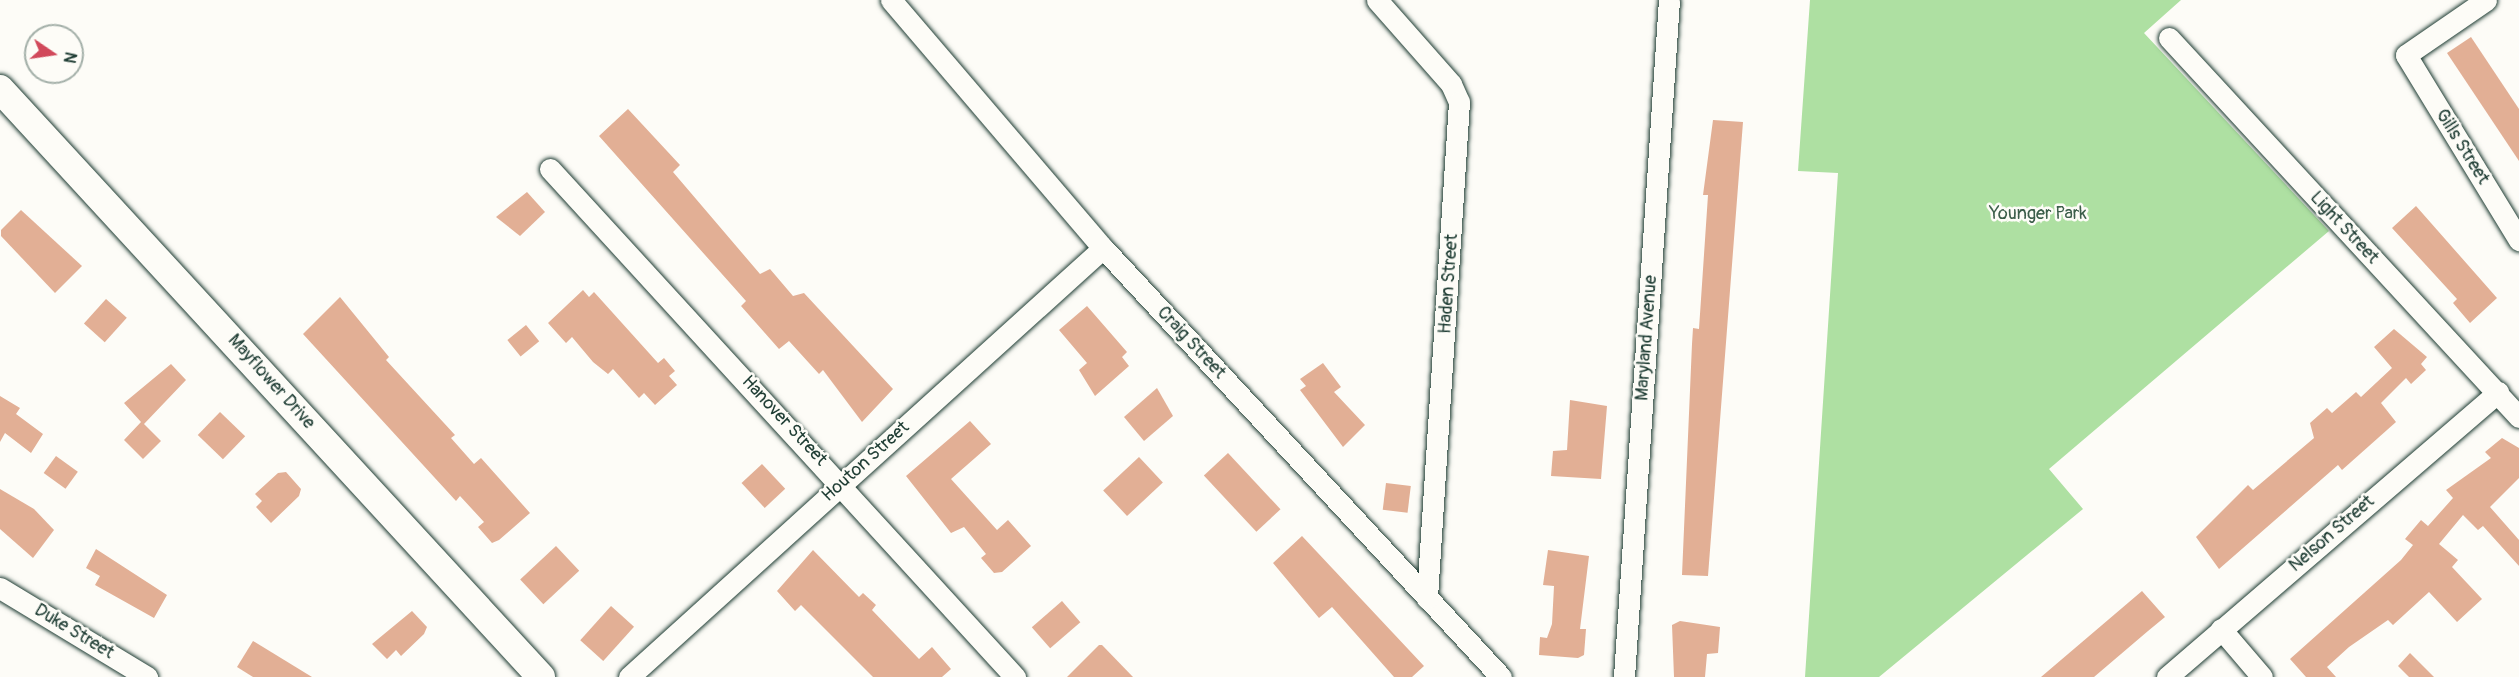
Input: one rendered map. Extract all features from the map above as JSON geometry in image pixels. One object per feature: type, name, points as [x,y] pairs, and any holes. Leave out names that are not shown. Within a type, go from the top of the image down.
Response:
[{"type":"street","name":"Craig Street","points":[[891,0],[1103,248],[1501,677]]},
{"type":"street","name":"Haden Street","points":[[1377,0],[1447,79],[1459,102],[1427,598]]},
{"type":"street","name":"Maryland Avenue","points":[[1624,677],[1669,0]]},
{"type":"street","name":"Gills Street","points":[[2486,0],[2406,55],[2519,240]]},
{"type":"street","name":"Light Street","points":[[2169,38],[2519,417]]},
{"type":"street","name":"Mayflower Drive","points":[[0,88],[541,677]]},
{"type":"street","name":"Hanover Street","points":[[550,169],[842,483],[1015,677]]},
{"type":"street","name":"Houton Street","points":[[629,677],[1103,248]]},
{"type":"street","name":"Nelson Street","points":[[2167,677],[2498,392]]},
{"type":"street","name":"Duke Street","points":[[0,588],[147,677]]},
{"type":"street","points":[[2221,629],[2262,677]]},
{"type":"green space","name":"Younger Park","points":[[1810,0],[2181,0],[2144,33],[2329,231],[2049,469],[2083,509],[1879,677],[1805,677],[1838,173],[1798,171]]},
{"type":"building","points":[[2471,37],[2519,109],[2519,161],[2447,53]]},
{"type":"building","points":[[628,109],[680,165],[673,172],[760,274],[770,269],[793,296],[804,293],[893,389],[862,422],[823,370],[819,374],[789,341],[779,349],[741,306],[746,301],[599,136]]},
{"type":"building","points":[[1713,120],[1743,122],[1708,576],[1682,575],[1693,328],[1699,329],[1708,195],[1703,195]]},
{"type":"building","points":[[527,192],[545,212],[520,236],[496,217]]},
{"type":"building","points":[[2416,206],[2497,298],[2470,323],[2453,303],[2457,299],[2392,228]]},
{"type":"building","points":[[21,210],[82,266],[55,293],[1,236],[1,230]]},
{"type":"building","points":[[583,290],[589,297],[594,292],[658,363],[664,358],[675,371],[669,376],[677,385],[655,405],[644,393],[639,398],[613,369],[608,374],[593,362],[572,337],[566,343],[548,323]]},
{"type":"building","points":[[340,297],[389,357],[386,360],[455,435],[451,438],[474,464],[481,458],[530,513],[499,540],[492,543],[478,527],[484,522],[460,496],[456,501],[303,334]]},
{"type":"building","points":[[106,299],[127,318],[105,342],[84,324]]},
{"type":"building","points":[[1087,306],[1127,352],[1122,357],[1129,366],[1095,396],[1079,370],[1087,363],[1059,330]]},
{"type":"building","points":[[526,325],[539,341],[521,356],[507,340]]},
{"type":"building","points":[[2394,329],[2427,357],[2421,364],[2426,370],[2411,384],[2406,378],[2381,403],[2396,422],[2342,470],[2338,465],[2219,569],[2196,537],[2248,485],[2253,490],[2314,438],[2310,423],[2327,408],[2332,413],[2356,392],[2361,397],[2392,368],[2374,347]]},
{"type":"building","points":[[1323,363],[1341,387],[1334,392],[1365,425],[1343,447],[1300,390],[1306,386],[1300,379]]},
{"type":"building","points":[[171,364],[186,380],[144,424],[161,441],[143,459],[124,440],[141,422],[124,403]]},
{"type":"building","points":[[1157,388],[1173,416],[1144,441],[1124,417]]},
{"type":"building","points":[[0,396],[20,408],[16,414],[43,434],[31,453],[5,433],[0,442]]},
{"type":"building","points":[[1570,400],[1607,406],[1601,479],[1551,476],[1553,451],[1567,450]]},
{"type":"building","points":[[220,412],[245,436],[223,459],[198,435]]},
{"type":"building","points":[[970,421],[991,444],[951,479],[997,530],[1008,520],[1031,546],[1002,572],[994,573],[981,558],[986,554],[964,527],[951,533],[906,476]]},
{"type":"building","points":[[2502,438],[2519,448],[2519,478],[2490,507],[2519,540],[2519,566],[2483,526],[2478,530],[2463,515],[2439,544],[2458,560],[2452,567],[2482,599],[2457,622],[2429,592],[2393,625],[2388,620],[2349,647],[2327,667],[2336,677],[2306,677],[2290,659],[2401,560],[2413,545],[2405,539],[2421,520],[2428,526],[2453,498],[2446,490],[2491,458],[2485,452]]},
{"type":"building","points":[[1228,453],[1281,509],[1256,532],[1204,476]]},
{"type":"building","points":[[56,456],[78,472],[65,489],[44,473]]},
{"type":"building","points":[[1139,457],[1163,483],[1127,516],[1103,490]]},
{"type":"building","points":[[762,464],[785,489],[765,508],[742,483]]},
{"type":"building","points":[[286,472],[301,489],[299,496],[271,523],[256,507],[262,501],[255,494],[278,473]]},
{"type":"building","points":[[1386,483],[1411,486],[1408,513],[1383,510]]},
{"type":"building","points":[[0,489],[34,509],[54,530],[33,558],[0,529]]},
{"type":"building","points":[[1302,536],[1424,666],[1412,677],[1394,677],[1332,607],[1319,618],[1273,563]]},
{"type":"building","points":[[556,546],[579,571],[543,604],[520,579]]},
{"type":"building","points":[[96,549],[167,595],[154,618],[95,585],[100,576],[86,568]]},
{"type":"building","points":[[813,550],[859,597],[863,593],[876,605],[872,610],[919,659],[932,647],[951,669],[942,677],[873,677],[801,605],[795,611],[777,591]]},
{"type":"building","points":[[1548,550],[1589,556],[1580,629],[1586,629],[1584,655],[1578,658],[1539,655],[1540,637],[1547,638],[1552,624],[1554,586],[1543,585]]},
{"type":"building","points":[[2142,591],[2165,617],[2094,677],[2041,677]]},
{"type":"building","points":[[1062,601],[1080,622],[1050,648],[1032,627]]},
{"type":"building","points":[[611,606],[634,627],[603,661],[580,640]]},
{"type":"building","points":[[412,611],[427,627],[424,634],[401,656],[396,650],[387,659],[372,644]]},
{"type":"building","points":[[1680,621],[1720,627],[1718,653],[1707,654],[1705,677],[1674,677],[1672,625]]},
{"type":"building","points":[[253,641],[312,677],[253,677],[237,667]]},
{"type":"building","points":[[1099,645],[1102,645],[1133,677],[1067,677]]},
{"type":"building","points":[[2410,653],[2434,677],[2409,677],[2398,666]]}]
